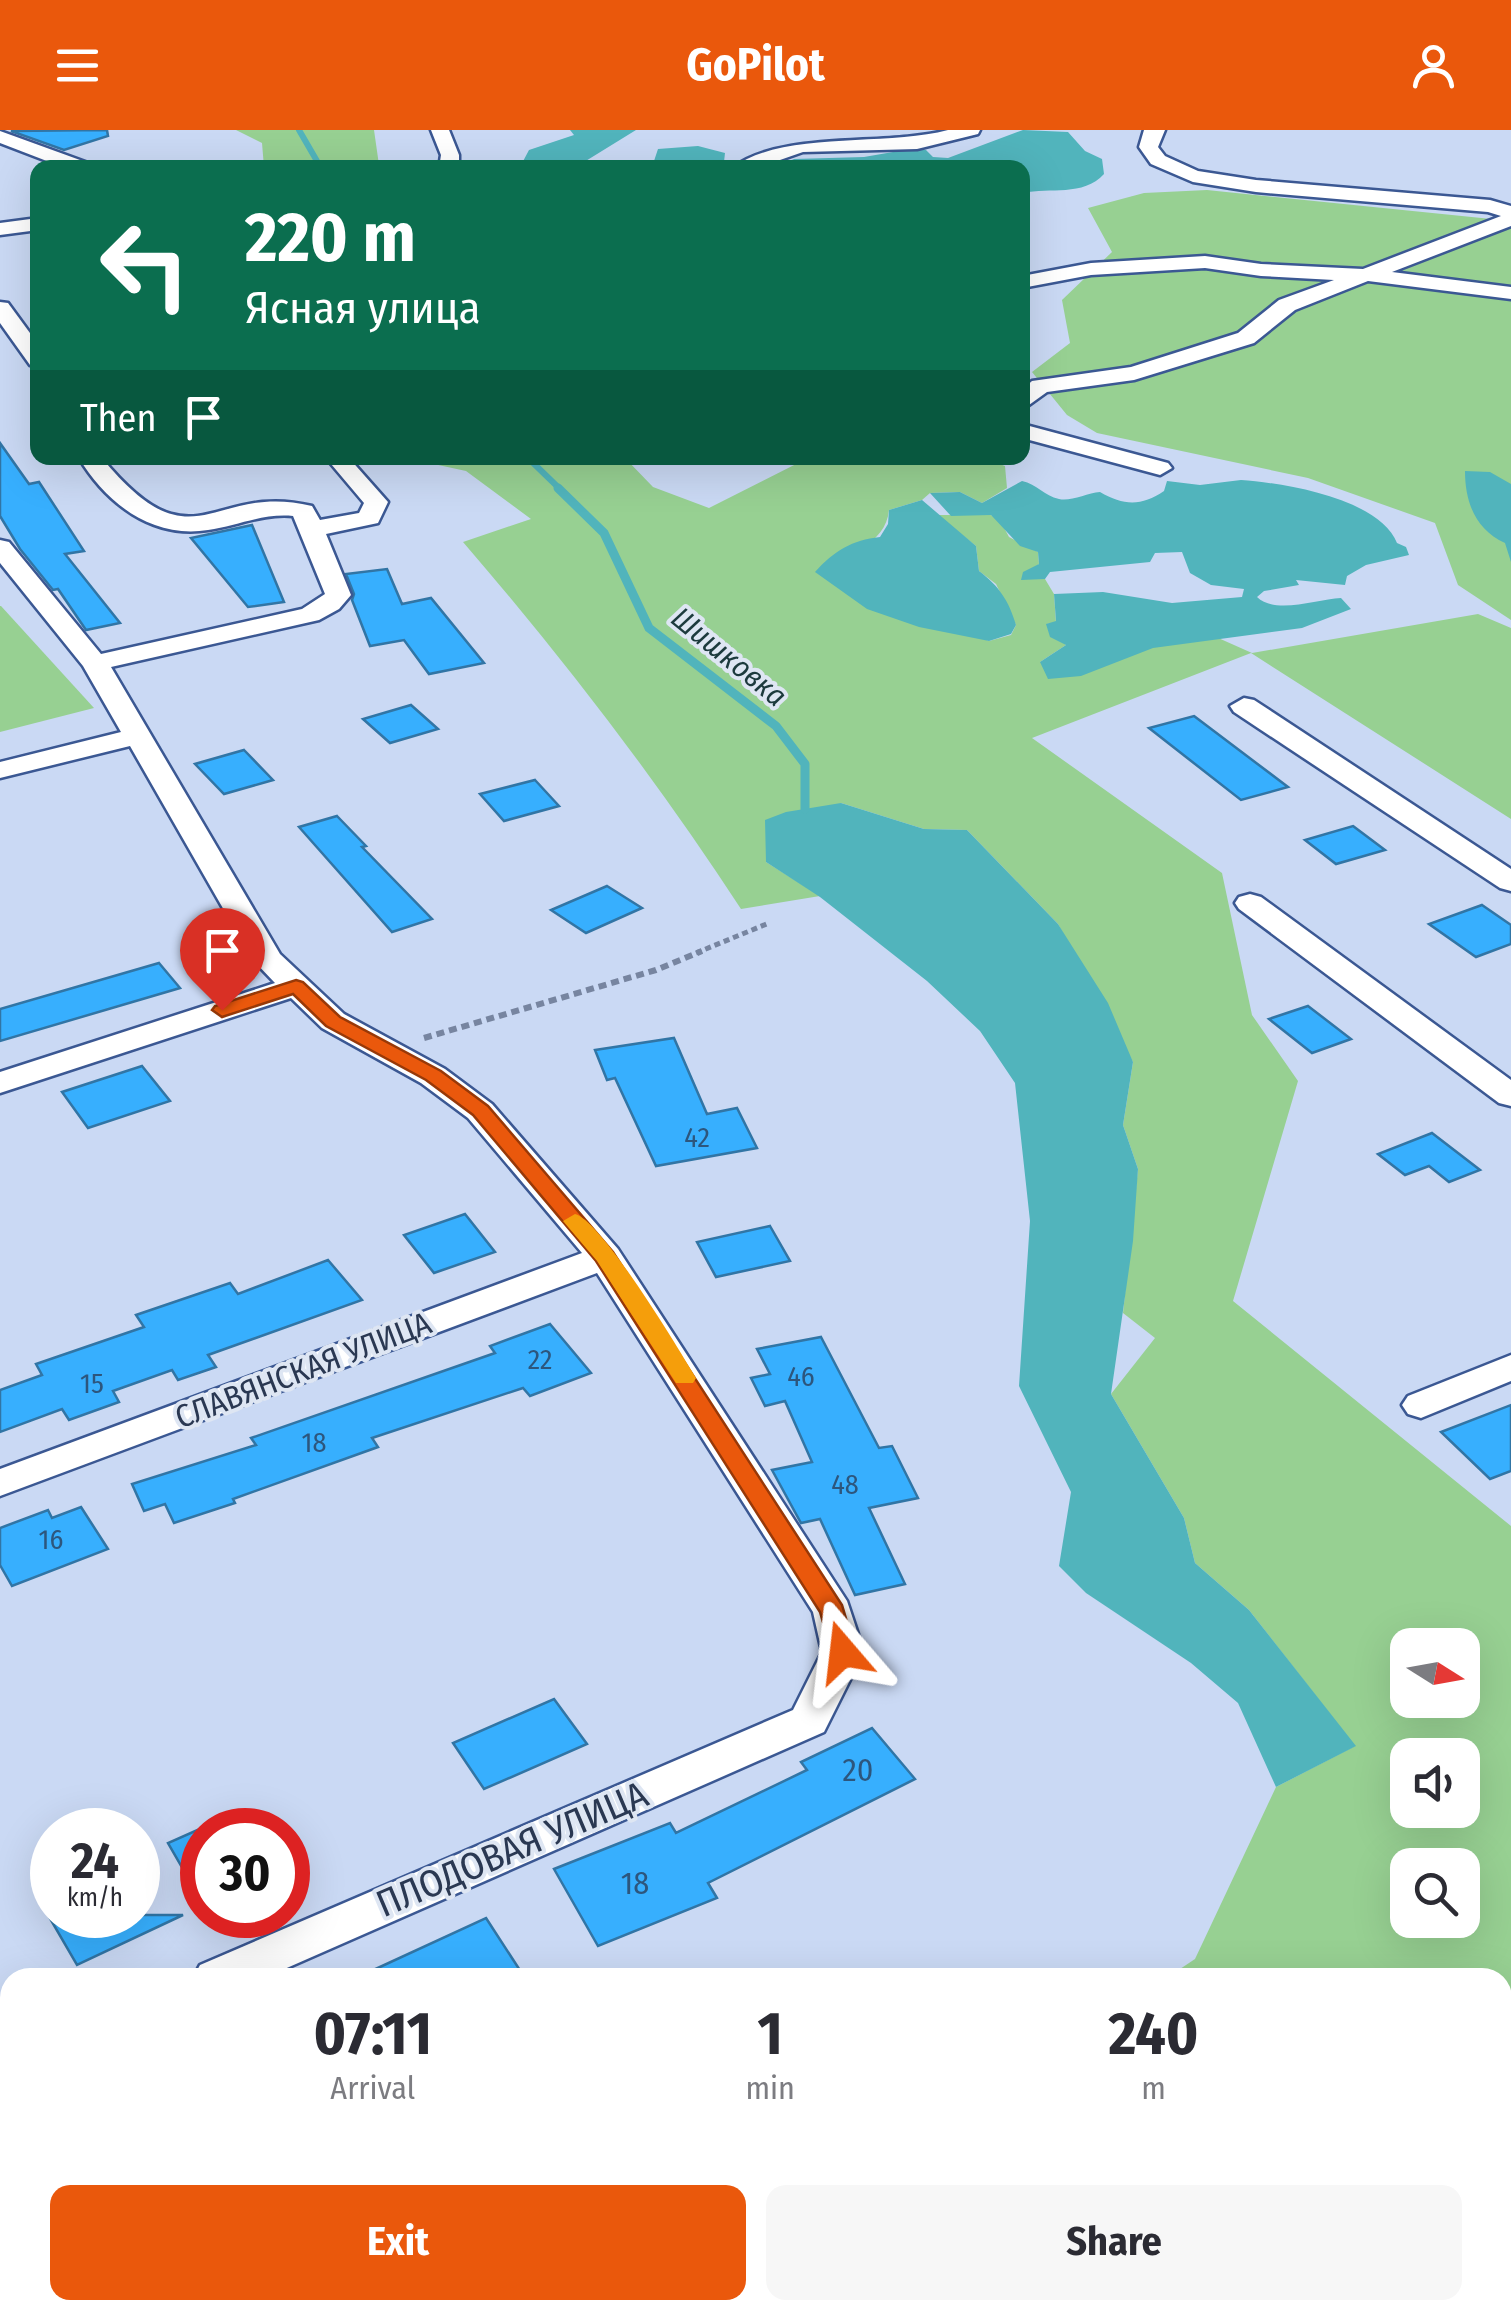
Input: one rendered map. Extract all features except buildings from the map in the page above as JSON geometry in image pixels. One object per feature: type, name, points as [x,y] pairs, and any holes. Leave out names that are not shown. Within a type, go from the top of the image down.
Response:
[{"type":"street","points":[[440,130],[450,160]]},
{"type":"street","points":[[754,160],[764,154],[817,142],[912,144],[971,130]]},
{"type":"street","points":[[1156,130],[1151,133],[1148,147],[1158,160],[1193,176],[1256,186],[1490,206],[1511,216]]},
{"type":"street","points":[[0,137],[62,160]]},
{"type":"street","points":[[1030,395],[1040,386],[1134,372],[1246,338],[1287,305],[1511,216]]},
{"type":"street","points":[[0,229],[30,225]]},
{"type":"street","points":[[1030,280],[1091,268],[1205,262],[1262,270],[1368,275],[1511,293]]},
{"type":"street","points":[[0,308],[30,349]]},
{"type":"street","points":[[1030,430],[1160,468]]},
{"type":"street","points":[[95,663],[310,615],[338,595],[303,511],[270,506],[195,526],[150,519],[97,465]]},
{"type":"street","points":[[312,529],[369,518],[374,511],[376,502],[343,465]]},
{"type":"street","points":[[0,547],[95,663],[268,959],[333,1022],[382,1045],[480,1111],[605,1257]]},
{"type":"street","points":[[1244,706],[1511,882]]},
{"type":"street","points":[[0,770],[138,736]]},
{"type":"street","points":[[1250,903],[1511,1096]]},
{"type":"street","points":[[0,1082],[296,986]]},
{"type":"street","name":"СЛАВЯНСКАЯ УЛИЦА","points":[[0,1484],[605,1257]]},
{"type":"street","name":"ПЛОДОВАЯ УЛИЦА","points":[[239,1968],[809,1721],[843,1652],[833,1611],[605,1257]]},
{"type":"street","points":[[1421,1405],[1511,1367]]},
{"type":"path","points":[[382,1045],[431,1036],[656,970],[769,923]]},
{"type":"shaded area","points":[[236,130],[374,130],[378,160],[263,160],[262,143]]},
{"type":"shaded area","points":[[570,130],[636,130],[587,160],[524,160],[529,150],[574,135]]},
{"type":"shaded area","points":[[1023,130],[1068,132],[1085,151],[1102,159],[1104,174],[1076,189],[1030,192],[1030,160],[792,160],[864,157],[916,148],[933,157],[948,158]]},
{"type":"shaded area","points":[[698,146],[725,153],[724,160],[654,160],[658,149]]},
{"type":"shaded area","points":[[1207,190],[1511,221],[1511,620],[1458,585],[1435,523],[1308,478],[1097,433],[1067,415],[1032,372],[1070,343],[1062,300],[1112,252],[1088,208],[1144,193]]},
{"type":"shaded area","points":[[438,465],[632,465],[653,487],[709,508],[794,465],[1002,465],[1007,488],[982,503],[960,492],[930,493],[922,500],[889,510],[886,522],[872,541],[816,572],[840,588],[989,641],[1011,635],[1016,625],[996,584],[979,571],[976,546],[937,515],[991,515],[1001,522],[1009,537],[1038,552],[1039,564],[1022,579],[1045,579],[1054,594],[1056,622],[1047,624],[1066,645],[1040,662],[1216,637],[1252,653],[1478,614],[1511,628],[1511,819],[1251,653],[1032,738],[1222,873],[1252,1015],[1298,1081],[1233,1301],[1511,1526],[1511,1968],[1182,1968],[1195,1959],[1276,1787],[1355,1746],[1249,1610],[1195,1563],[1184,1518],[1111,1394],[1155,1338],[1123,1313],[1138,1169],[1123,1125],[1133,1062],[1058,924],[967,830],[924,829],[841,803],[766,862],[820,896],[741,909],[608,721],[463,542],[531,519],[466,471]]},
{"type":"shaded area","points":[[1465,471],[1490,472],[1511,484],[1511,562],[1505,543],[1487,531],[1474,514]]},
{"type":"shaded area","points":[[1241,480],[1305,490],[1352,505],[1387,528],[1409,555],[1366,565],[1347,576],[1345,585],[1296,580],[1299,585],[1264,591],[1257,597],[1275,605],[1341,598],[1351,609],[1302,628],[1153,648],[1081,676],[1048,679],[1040,662],[1066,645],[1050,637],[1046,624],[1056,621],[1054,594],[1103,592],[1172,603],[1242,597],[1244,589],[1211,585],[1190,573],[1182,552],[1155,553],[1150,562],[1050,572],[1045,579],[1021,580],[1023,572],[1039,564],[1038,552],[1020,546],[991,515],[951,516],[930,493],[960,492],[982,503],[1022,481],[1059,499],[1100,492],[1133,502],[1164,491],[1167,481],[1200,485]]},
{"type":"shaded area","points":[[922,500],[976,546],[979,571],[998,588],[1013,616],[1016,625],[1011,634],[989,641],[919,627],[867,609],[815,572],[844,548],[880,537],[888,524],[889,510]]},
{"type":"shaded area","points":[[1,606],[94,708],[0,732]]},
{"type":"shaded area","points":[[841,803],[924,829],[967,830],[1058,924],[1108,1003],[1133,1062],[1123,1125],[1138,1169],[1133,1241],[1111,1394],[1184,1518],[1195,1563],[1249,1610],[1356,1746],[1276,1787],[1238,1703],[1191,1663],[1086,1593],[1059,1566],[1071,1492],[1019,1386],[1030,1221],[1015,1083],[980,1031],[927,981],[820,897],[766,862],[765,820],[786,812]]},
{"type":"waterway","name":"Шишковка","points":[[299,130],[316,160]]},
{"type":"waterway","name":"Шишковка","points":[[535,465],[561,490]]},
{"type":"waterway","name":"Шишковка","points":[[558,488],[604,533],[649,628],[776,726],[805,764],[805,809]]},
{"type":"slow traffic","points":[[575,1221],[605,1257],[684,1378]]},
{"type":"route","points":[[222,1010],[296,986],[333,1022],[434,1076],[480,1111],[605,1257],[833,1611],[843,1652]]}]
